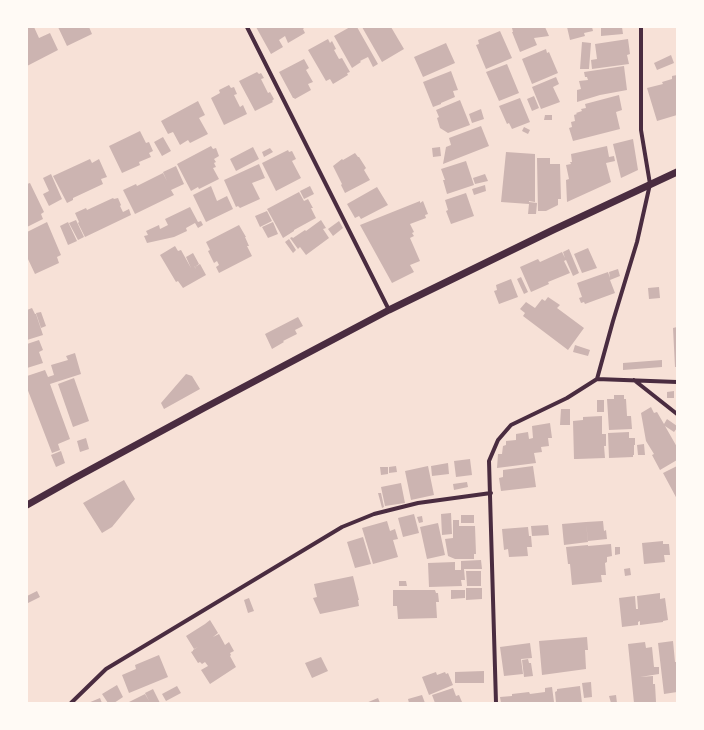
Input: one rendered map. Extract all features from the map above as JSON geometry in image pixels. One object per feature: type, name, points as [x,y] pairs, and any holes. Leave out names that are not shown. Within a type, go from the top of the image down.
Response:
[{"type":"street","points":[[247,27],[389,310]]},
{"type":"street","points":[[597,379],[613,321],[638,242],[650,184],[641,130],[641,27]]},
{"type":"street","points":[[27,505],[79,475],[389,310],[553,230],[677,172]]},
{"type":"street","points":[[496,703],[489,461],[498,440],[512,425],[567,398],[597,379],[677,382]]},
{"type":"street","points":[[634,380],[677,414]]},
{"type":"street","points":[[71,703],[106,669],[342,527],[374,514],[418,503],[491,493]]},
{"type":"building","points":[[27,27],[34,27],[39,38],[50,33],[58,50],[27,66]]},
{"type":"building","points":[[58,27],[89,27],[92,34],[67,46]]},
{"type":"building","points":[[256,27],[305,27],[303,29],[305,33],[288,43],[285,36],[279,40],[283,47],[271,54]]},
{"type":"building","points":[[350,27],[357,27],[378,64],[373,67],[368,57],[360,61],[361,62],[352,68],[334,36]]},
{"type":"building","points":[[362,27],[391,27],[404,49],[382,62]]},
{"type":"building","points":[[545,27],[549,36],[534,38],[537,45],[520,52],[512,32],[512,28]]},
{"type":"building","points":[[567,27],[592,27],[593,31],[584,33],[585,36],[570,40]]},
{"type":"building","points":[[601,27],[622,27],[623,34],[601,36]]},
{"type":"building","points":[[500,31],[512,58],[486,69],[476,45],[479,44],[478,40]]},
{"type":"building","points":[[328,39],[330,43],[332,41],[336,49],[334,50],[339,59],[342,58],[350,72],[347,73],[348,75],[333,84],[330,79],[326,81],[308,50]]},
{"type":"building","points":[[628,39],[630,54],[627,55],[629,64],[592,69],[591,60],[597,59],[595,44]]},
{"type":"building","points":[[582,42],[591,43],[589,69],[580,69]]},
{"type":"building","points":[[446,43],[455,63],[423,77],[414,57]]},
{"type":"building","points":[[546,49],[547,53],[549,52],[558,73],[532,84],[522,59]]},
{"type":"building","points":[[671,55],[674,63],[657,70],[654,63]]},
{"type":"building","points":[[304,59],[309,68],[306,70],[313,82],[308,84],[311,90],[295,99],[293,98],[279,72]]},
{"type":"building","points":[[507,64],[519,93],[499,101],[486,72]]},
{"type":"building","points":[[624,66],[627,90],[600,95],[577,102],[577,90],[581,89],[579,81],[588,80],[587,77],[585,77],[584,72]]},
{"type":"building","points":[[451,71],[458,90],[453,91],[455,97],[433,107],[423,82]]},
{"type":"building","points":[[257,72],[259,74],[261,73],[264,78],[261,79],[268,93],[270,92],[274,99],[272,101],[273,102],[255,111],[239,81]]},
{"type":"building","points":[[677,75],[677,115],[657,121],[647,88],[663,84],[662,82],[672,79],[672,76]]},
{"type":"building","points":[[556,77],[559,84],[553,87],[560,102],[541,109],[532,87]]},
{"type":"building","points":[[229,85],[231,88],[234,87],[237,94],[234,95],[240,107],[243,105],[247,114],[224,125],[211,98],[220,93],[219,90]]},
{"type":"building","points":[[619,95],[622,110],[616,112],[620,129],[573,141],[569,128],[572,127],[571,122],[575,121],[574,115],[582,111],[581,109],[586,108],[585,104]]},
{"type":"building","points":[[534,96],[539,108],[532,111],[527,99]]},
{"type":"building","points":[[520,98],[530,122],[512,129],[509,123],[507,124],[499,106]]},
{"type":"building","points":[[460,100],[470,125],[448,133],[440,128],[437,118],[439,117],[436,110]]},
{"type":"building","points":[[198,101],[205,115],[199,118],[208,134],[190,143],[188,140],[180,145],[173,132],[168,134],[161,121]]},
{"type":"building","points":[[481,109],[484,119],[472,123],[469,114]]},
{"type":"building","points":[[545,115],[552,115],[552,120],[544,120]]},
{"type":"building","points":[[481,126],[489,146],[443,164],[446,147],[451,145],[449,138]]},
{"type":"building","points":[[524,127],[530,130],[528,134],[522,131]]},
{"type":"building","points":[[140,131],[146,143],[149,142],[153,151],[149,153],[151,157],[139,162],[140,165],[122,173],[109,146]]},
{"type":"building","points":[[163,137],[171,151],[162,156],[154,142]]},
{"type":"building","points":[[633,139],[638,170],[621,178],[613,144]]},
{"type":"building","points":[[211,146],[213,149],[216,148],[219,156],[214,159],[216,162],[214,163],[216,167],[213,168],[219,179],[199,189],[198,187],[191,191],[177,164]]},
{"type":"building","points":[[607,146],[609,157],[614,156],[615,161],[606,163],[611,182],[567,202],[566,180],[569,179],[566,165],[571,164],[570,162],[572,162],[571,154]]},
{"type":"building","points":[[253,147],[259,159],[236,171],[230,159]]},
{"type":"building","points":[[440,147],[441,156],[433,157],[432,148]]},
{"type":"building","points":[[270,148],[273,152],[264,157],[262,152]]},
{"type":"building","points":[[288,150],[289,152],[292,151],[296,159],[292,161],[301,178],[276,191],[262,163]]},
{"type":"building","points":[[506,152],[535,154],[535,202],[529,202],[537,203],[536,214],[528,214],[529,204],[501,202]]},
{"type":"building","points":[[355,153],[366,168],[364,170],[370,180],[345,193],[333,166],[342,159],[343,160]]},
{"type":"building","points":[[537,158],[550,158],[550,164],[560,164],[561,199],[558,199],[558,205],[546,211],[538,211]]},
{"type":"building","points":[[90,159],[92,163],[99,159],[107,177],[101,179],[103,184],[73,198],[73,200],[67,203],[53,176]]},
{"type":"building","points":[[466,161],[474,185],[447,194],[443,180],[445,180],[441,169]]},
{"type":"building","points":[[259,164],[265,178],[252,183],[260,199],[240,208],[238,206],[236,207],[224,180]]},
{"type":"building","points":[[176,166],[184,184],[171,190],[174,195],[135,214],[123,190],[136,184],[137,186],[163,173],[167,181],[163,172]]},
{"type":"building","points":[[51,174],[62,199],[49,206],[43,194],[49,191],[43,178]]},
{"type":"building","points":[[485,174],[488,181],[475,184],[473,178]]},
{"type":"building","points":[[30,183],[44,212],[41,214],[43,219],[27,227],[27,184]]},
{"type":"building","points":[[485,185],[486,191],[474,195],[472,189]]},
{"type":"building","points":[[211,186],[217,201],[227,196],[233,209],[206,222],[193,195]]},
{"type":"building","points":[[310,186],[314,194],[304,199],[300,191]]},
{"type":"building","points":[[377,187],[388,205],[361,219],[359,216],[355,218],[347,204]]},
{"type":"building","points":[[299,192],[304,201],[308,199],[316,218],[283,238],[267,209]]},
{"type":"building","points":[[466,193],[474,216],[451,224],[446,211],[448,210],[445,200]]},
{"type":"building","points":[[113,198],[118,198],[123,212],[129,209],[131,215],[85,237],[75,213],[86,208],[87,210]]},
{"type":"building","points":[[420,201],[420,203],[423,201],[428,214],[425,215],[426,218],[410,224],[414,232],[412,233],[414,236],[410,238],[420,261],[410,265],[414,272],[392,283],[360,225]]},
{"type":"building","points":[[190,207],[198,222],[201,221],[203,225],[198,228],[195,223],[186,228],[187,231],[174,237],[147,243],[144,236],[148,235],[146,231],[159,225],[160,229],[168,225],[165,219]]},
{"type":"building","points":[[267,211],[272,221],[260,227],[255,216]]},
{"type":"building","points":[[76,220],[84,237],[78,240],[69,223]]},
{"type":"building","points":[[321,220],[326,228],[323,229],[329,238],[306,255],[300,247],[298,249],[290,238],[293,238],[305,230],[306,231]]},
{"type":"building","points":[[339,221],[343,228],[333,236],[328,229]]},
{"type":"building","points":[[47,222],[61,255],[57,257],[59,263],[35,274],[27,257],[27,232]]},
{"type":"building","points":[[68,222],[77,241],[68,245],[60,226]]},
{"type":"building","points":[[273,222],[278,234],[268,238],[262,227]]},
{"type":"building","points":[[239,225],[246,237],[249,246],[247,246],[252,256],[219,273],[216,267],[219,265],[217,261],[214,263],[208,251],[210,250],[206,242]]},
{"type":"building","points":[[289,239],[296,250],[293,253],[285,242]]},
{"type":"building","points":[[175,246],[178,251],[181,250],[191,268],[186,257],[193,253],[199,264],[195,267],[200,264],[206,275],[183,288],[178,281],[176,282],[160,255]]},
{"type":"building","points":[[588,248],[597,268],[582,273],[574,254]]},
{"type":"building","points":[[569,249],[579,273],[573,276],[566,260],[564,261],[570,273],[548,282],[549,284],[531,292],[520,267],[538,259],[540,262],[562,252],[565,258],[563,252]]},
{"type":"building","points":[[618,269],[620,276],[610,280],[615,293],[585,304],[584,302],[581,303],[579,298],[582,297],[577,283],[608,272],[610,278],[609,272]]},
{"type":"building","points":[[521,277],[528,292],[524,294],[517,279]]},
{"type":"building","points":[[511,279],[518,297],[499,304],[494,291],[497,290],[496,285]]},
{"type":"building","points":[[659,287],[660,298],[649,299],[648,288]]},
{"type":"building","points":[[548,297],[560,305],[557,308],[584,328],[568,350],[523,316],[525,313],[520,309],[526,302],[535,308],[542,299],[545,301]]},
{"type":"building","points":[[32,308],[36,314],[43,335],[27,340],[27,310]]},
{"type":"building","points":[[41,312],[46,326],[41,328],[36,313]]},
{"type":"building","points":[[298,317],[303,326],[295,330],[297,334],[283,341],[284,342],[272,349],[265,334]]},
{"type":"building","points":[[677,327],[677,367],[675,367],[673,328]]},
{"type":"building","points":[[39,340],[43,350],[39,352],[43,363],[27,368],[27,344]]},
{"type":"building","points":[[575,345],[590,350],[588,356],[573,352]]},
{"type":"building","points":[[75,353],[81,374],[50,384],[70,439],[58,444],[60,450],[52,453],[27,388],[27,376],[45,370],[48,377],[54,375],[51,365],[68,360],[66,356]]},
{"type":"building","points":[[662,360],[662,367],[623,370],[623,363]]},
{"type":"building","points":[[186,374],[192,376],[200,389],[164,409],[161,403]]},
{"type":"building","points":[[74,378],[89,421],[73,427],[58,384]]},
{"type":"building","points":[[674,391],[674,398],[667,398],[667,392]]},
{"type":"building","points":[[614,395],[624,395],[624,399],[626,399],[627,416],[631,416],[632,429],[609,430],[607,399],[614,399]]},
{"type":"building","points":[[597,400],[604,400],[604,412],[597,412]]},
{"type":"building","points":[[651,407],[654,413],[657,412],[664,424],[667,419],[677,426],[674,432],[665,426],[677,447],[677,460],[660,470],[652,455],[654,454],[646,441],[641,413]]},
{"type":"building","points":[[561,409],[570,409],[570,425],[560,425]]},
{"type":"building","points":[[602,416],[602,434],[606,434],[606,446],[604,446],[605,458],[574,459],[573,421],[583,420],[583,417]]},
{"type":"building","points":[[550,423],[552,438],[548,438],[549,446],[541,447],[542,452],[534,453],[536,463],[497,468],[498,454],[502,454],[503,446],[506,445],[506,441],[516,440],[516,434],[528,432],[529,439],[533,438],[532,426]]},
{"type":"building","points":[[629,432],[629,438],[635,438],[633,457],[609,458],[608,433]]},
{"type":"building","points":[[86,438],[89,449],[80,452],[77,441]]},
{"type":"building","points":[[644,444],[645,455],[638,455],[637,445]]},
{"type":"building","points":[[61,451],[65,463],[56,467],[51,455]]},
{"type":"building","points":[[470,459],[472,475],[456,477],[454,461]]},
{"type":"building","points":[[448,463],[449,474],[432,476],[431,466]]},
{"type":"building","points":[[396,466],[397,472],[389,473],[389,467]]},
{"type":"building","points":[[428,466],[434,495],[411,500],[405,471]]},
{"type":"building","points":[[533,466],[536,487],[501,491],[499,478],[503,477],[503,470]]},
{"type":"building","points":[[677,466],[677,499],[663,473]]},
{"type":"building","points":[[380,467],[388,467],[388,474],[381,475]]},
{"type":"building","points":[[124,480],[135,499],[112,527],[102,533],[83,503]]},
{"type":"building","points":[[467,482],[468,487],[454,490],[453,484]]},
{"type":"building","points":[[401,483],[405,503],[385,506],[381,487]]},
{"type":"building","points":[[378,493],[381,493],[384,507],[382,508]]},
{"type":"building","points":[[451,513],[452,534],[442,535],[441,514]]},
{"type":"building","points":[[414,514],[419,533],[403,537],[398,518]]},
{"type":"building","points":[[461,515],[474,515],[474,523],[461,523]]},
{"type":"building","points":[[422,516],[423,522],[419,523],[417,517]]},
{"type":"building","points":[[453,520],[459,520],[459,526],[475,526],[476,554],[474,554],[474,559],[455,559],[448,556],[445,539],[453,538]]},
{"type":"building","points":[[387,521],[390,531],[395,529],[398,539],[393,540],[398,557],[373,564],[362,528]]},
{"type":"building","points":[[603,521],[607,539],[588,541],[586,522]]},
{"type":"building","points":[[586,522],[588,542],[564,545],[562,524]]},
{"type":"building","points":[[438,523],[445,555],[427,559],[420,527]]},
{"type":"building","points":[[548,525],[549,535],[532,536],[531,526]]},
{"type":"building","points":[[528,527],[532,547],[527,547],[528,556],[509,557],[508,549],[504,550],[502,529]]},
{"type":"building","points":[[363,537],[371,564],[355,568],[347,542]]},
{"type":"building","points":[[663,541],[663,544],[669,544],[670,555],[664,555],[665,562],[644,564],[642,543]]},
{"type":"building","points":[[611,544],[612,556],[607,557],[607,562],[605,563],[606,575],[601,575],[602,582],[572,585],[570,564],[568,564],[566,547]]},
{"type":"building","points":[[615,547],[620,547],[620,554],[615,555]]},
{"type":"building","points":[[481,560],[482,569],[464,569],[465,580],[461,580],[462,586],[429,587],[428,563],[455,562],[455,570],[461,570],[461,561]]},
{"type":"building","points":[[630,568],[631,575],[625,576],[624,569]]},
{"type":"building","points":[[466,571],[481,571],[481,586],[467,586]]},
{"type":"building","points":[[353,576],[359,606],[320,614],[313,598],[317,597],[314,584]]},
{"type":"building","points":[[399,581],[406,581],[407,586],[399,586]]},
{"type":"building","points":[[466,588],[482,588],[482,599],[466,600]]},
{"type":"building","points":[[393,590],[435,590],[436,593],[438,593],[439,602],[436,602],[437,618],[398,619],[397,606],[393,606]]},
{"type":"building","points":[[451,590],[465,590],[465,598],[451,599]]},
{"type":"building","points":[[37,591],[40,597],[28,603],[27,596]]},
{"type":"building","points":[[660,593],[660,599],[665,598],[668,620],[640,625],[640,621],[638,622],[638,625],[622,627],[619,598],[635,596],[636,609],[638,609],[637,596]]},
{"type":"building","points":[[249,598],[254,611],[248,613],[244,600]]},
{"type":"building","points":[[210,620],[218,633],[213,637],[205,624]]},
{"type":"building","points":[[205,624],[213,637],[219,634],[225,645],[229,642],[234,651],[230,653],[230,656],[236,667],[210,684],[201,670],[208,666],[205,662],[202,664],[200,662],[198,663],[191,652],[198,647],[194,649],[186,636]]},
{"type":"building","points":[[587,637],[588,650],[585,650],[586,669],[542,675],[539,641]]},
{"type":"building","points":[[673,641],[675,662],[677,662],[677,692],[664,694],[658,643]]},
{"type":"building","points":[[645,642],[646,648],[652,647],[654,667],[659,667],[659,674],[640,677],[653,676],[656,702],[634,703],[628,644]]},
{"type":"building","points":[[530,643],[532,658],[521,659],[523,674],[504,676],[500,647]]},
{"type":"building","points":[[159,655],[168,677],[129,693],[122,675],[136,669],[135,665]]},
{"type":"building","points":[[321,657],[328,671],[312,678],[305,663]]},
{"type":"building","points":[[528,659],[529,663],[531,663],[533,676],[524,677],[522,660]]},
{"type":"building","points":[[484,671],[484,683],[455,683],[455,672]]},
{"type":"building","points":[[436,672],[437,675],[445,672],[446,674],[448,673],[453,685],[429,695],[422,677]]},
{"type":"building","points":[[591,682],[592,697],[584,698],[582,683]]},
{"type":"building","points":[[117,685],[123,697],[114,703],[108,703],[102,694]]},
{"type":"building","points":[[177,686],[181,693],[166,701],[162,694]]},
{"type":"building","points":[[580,686],[582,703],[556,703],[555,692],[557,689]]},
{"type":"building","points":[[552,687],[554,702],[501,703],[500,697],[529,692],[530,694],[545,692],[545,688]]},
{"type":"building","points":[[453,688],[456,696],[459,695],[462,702],[435,703],[432,695]]},
{"type":"building","points":[[153,689],[160,703],[127,703],[145,694],[149,701],[145,693]]},
{"type":"building","points":[[422,695],[425,703],[409,703],[408,699]]},
{"type":"building","points":[[616,695],[617,703],[611,703],[609,696]]},
{"type":"building","points":[[100,698],[102,703],[88,703]]},
{"type":"building","points":[[378,698],[380,703],[366,703]]}]
